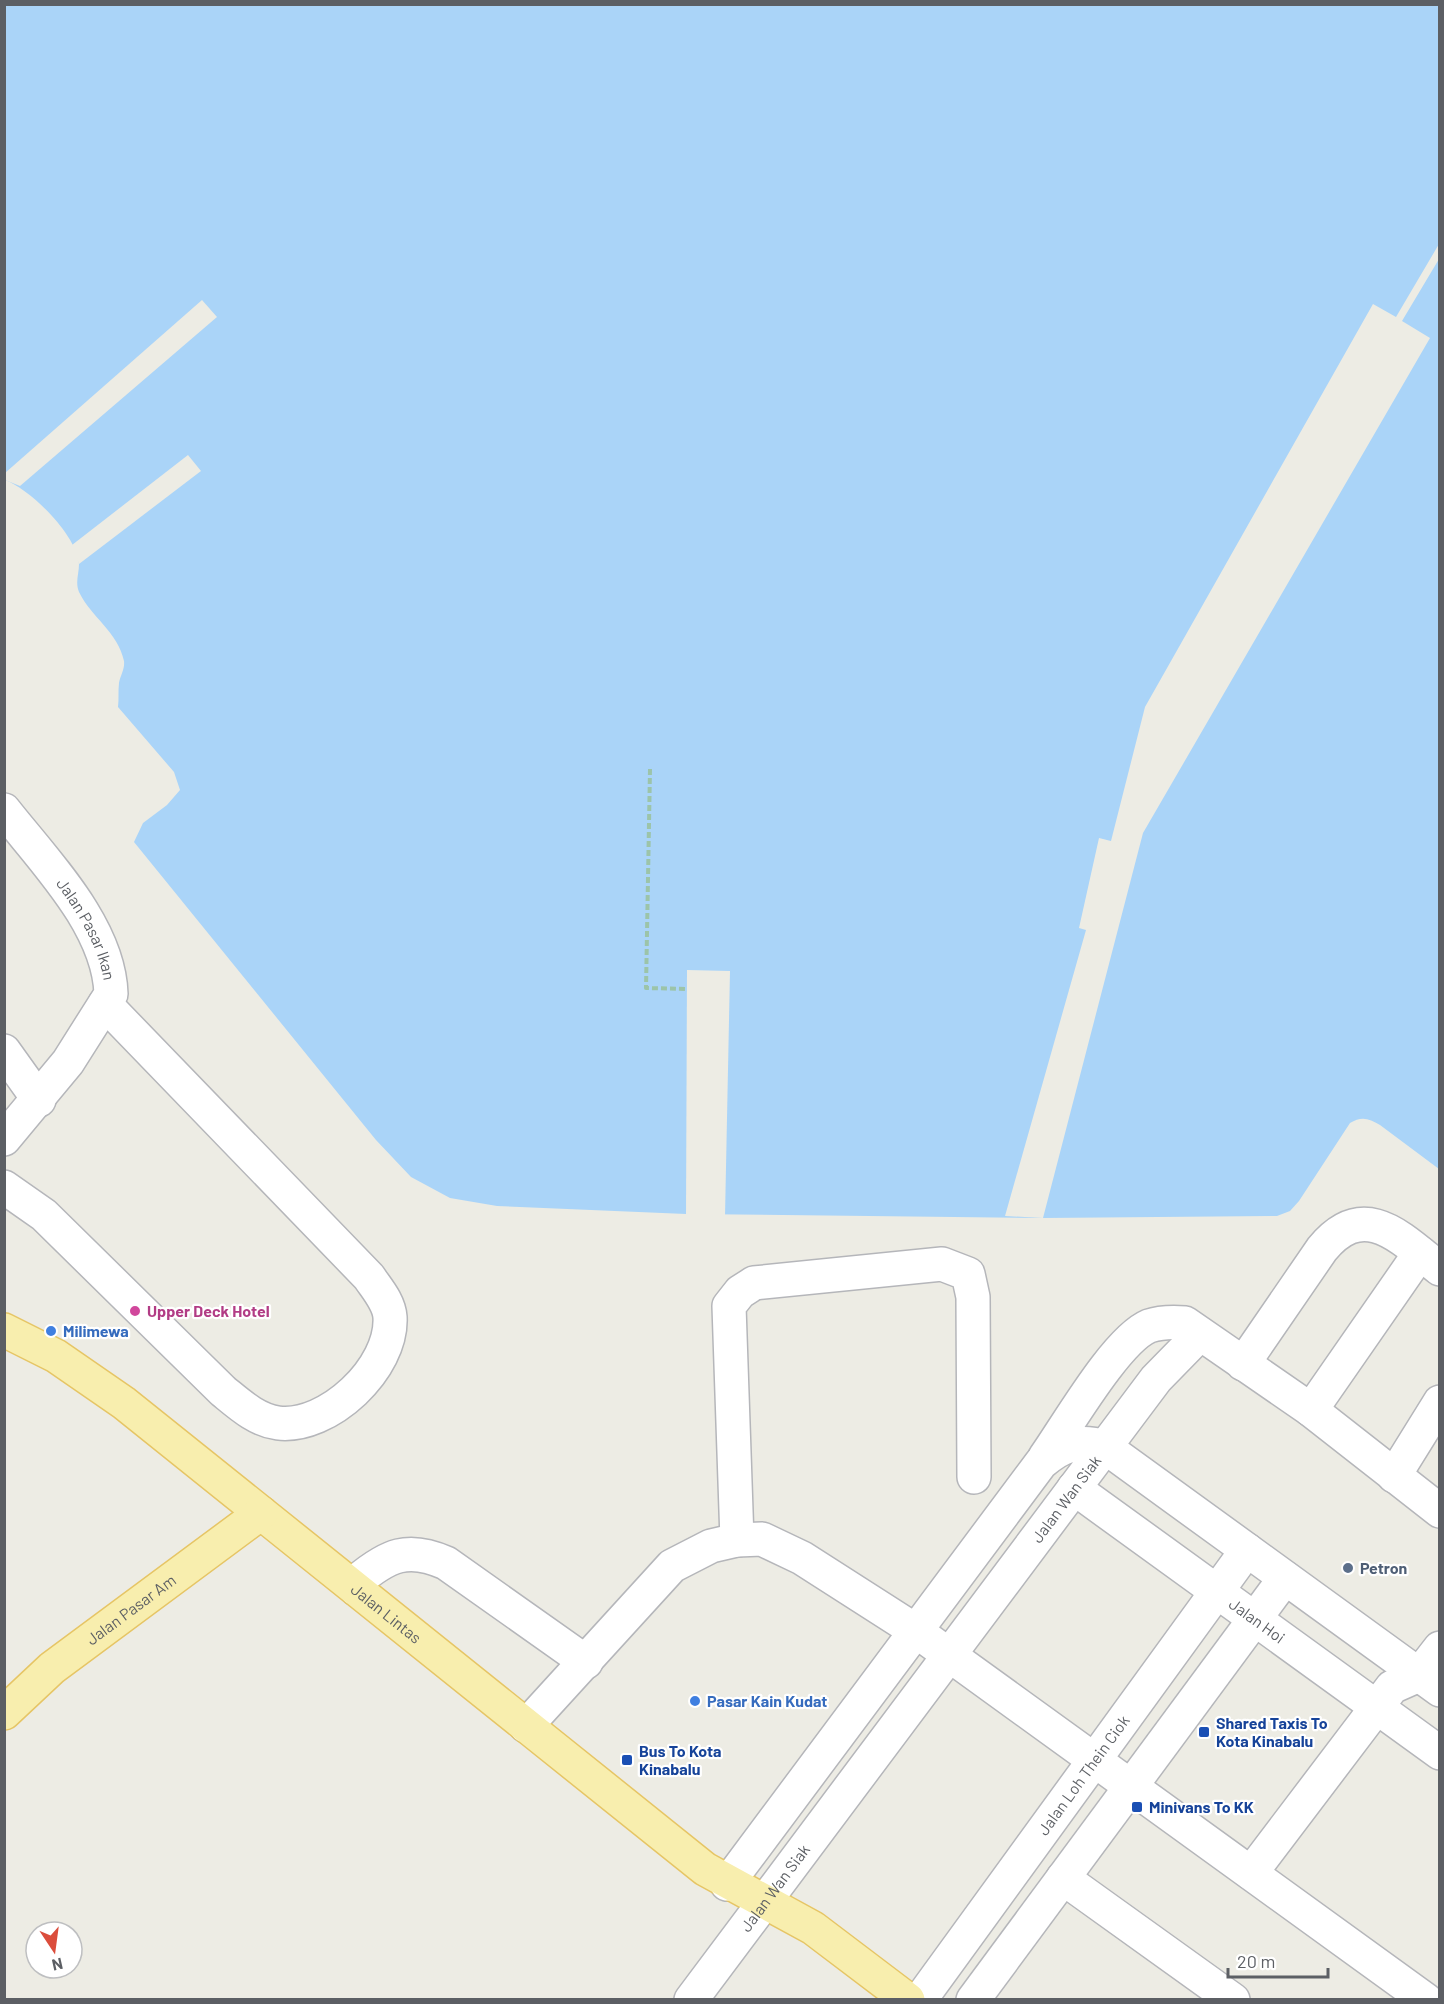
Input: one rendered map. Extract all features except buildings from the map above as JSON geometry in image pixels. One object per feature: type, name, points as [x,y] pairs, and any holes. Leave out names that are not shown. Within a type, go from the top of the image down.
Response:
[{"type":"main road","name":"Jalan Lintas","points":[[4,1330],[56,1356],[124,1403],[705,1869],[728,1884],[813,1928],[906,1997]]},
{"type":"main road","name":"Jalan Pasar Am","points":[[4,1713],[52,1668],[261,1513]]},
{"type":"street","name":"Jalan Pasar Ikan","points":[[4,810],[79,906],[98,942],[111,982],[111,994],[68,1062],[39,1100],[4,1139]]},
{"type":"street","points":[[4,1187],[44,1215],[223,1391],[252,1414],[278,1423],[306,1420],[333,1408],[369,1375],[383,1351],[389,1330],[390,1315],[385,1300],[369,1277],[105,1004]]},
{"type":"street","points":[[4,1052],[39,1100]]},
{"type":"street","points":[[1243,1364],[1335,1232],[1354,1224],[1377,1224],[1430,1261],[1311,1410]]},
{"type":"street","points":[[737,1540],[729,1306],[740,1292],[754,1283],[942,1264],[968,1274],[973,1296],[974,1476]]},
{"type":"street","points":[[1041,1463],[1114,1357],[1132,1338],[1149,1326],[1166,1322],[1185,1323],[1311,1410],[1440,1511]]},
{"type":"street","points":[[1200,1334],[1156,1378],[1105,1447],[1429,1682]]},
{"type":"street","points":[[1394,1476],[1440,1402]]},
{"type":"street","name":"Jalan Wan Siak","points":[[691,2000],[1105,1447],[1089,1442],[1073,1443],[1057,1449],[1041,1463],[728,1884]]},
{"type":"street","name":"Jalan Hoi","points":[[1074,1488],[1440,1753]]},
{"type":"street","points":[[526,1726],[672,1566],[711,1546],[737,1540],[762,1539],[802,1558],[916,1631],[1426,2000]]},
{"type":"street","name":"Jalan Loh Thein Ciok","points":[[906,1997],[1094,1760],[1247,1550]]},
{"type":"street","points":[[357,1589],[357,1581],[387,1559],[411,1553],[426,1554],[446,1563],[586,1662]]},
{"type":"street","points":[[973,2000],[1285,1578]]},
{"type":"street","points":[[1429,1682],[1440,1648]]},
{"type":"street","points":[[1251,1873],[1392,1687],[1429,1682]]},
{"type":"street","points":[[1063,1878],[1226,1998]]},
{"type":"path","points":[[650,769],[646,988],[687,988]]},
{"type":"water","points":[[5,5],[1439,5],[1439,1169],[1380,1125],[1369,1119],[1361,1119],[1350,1123],[1299,1201],[1290,1211],[1277,1216],[1043,1218],[686,1214],[497,1206],[450,1198],[411,1177],[376,1140],[134,842],[143,823],[167,805],[180,790],[174,772],[118,707],[119,683],[124,661],[116,642],[79,592],[77,581],[79,564],[70,540],[51,514],[27,493],[5,480]]},
{"type":"pier","points":[[1439,244],[1439,259],[1402,321],[1430,338],[1143,833],[1043,1218],[1005,1216],[1086,930],[1079,928],[1099,838],[1111,841],[1145,707],[1373,304],[1396,317]]},
{"type":"pier","points":[[202,300],[217,317],[20,486],[5,480],[5,473]]},
{"type":"pier","points":[[188,455],[201,471],[79,564],[72,545]]},
{"type":"pier","points":[[687,970],[730,971],[725,1216],[686,1217]]},
{"type":"place","name":"Upper Deck Hotel","points":[[135,1311]]},
{"type":"place","name":"Milimewa","points":[[51,1331]]},
{"type":"place","name":"Petron","points":[[1348,1568]]},
{"type":"place","name":"Pasar Kain Kudat","points":[[695,1701]]},
{"type":"place","name":"Shared Taxis To Kota Kinabalu","points":[[1204,1732]]},
{"type":"place","name":"Bus To Kota Kinabalu","points":[[627,1760]]},
{"type":"place","name":"Minivans To KK","points":[[1137,1807]]}]
